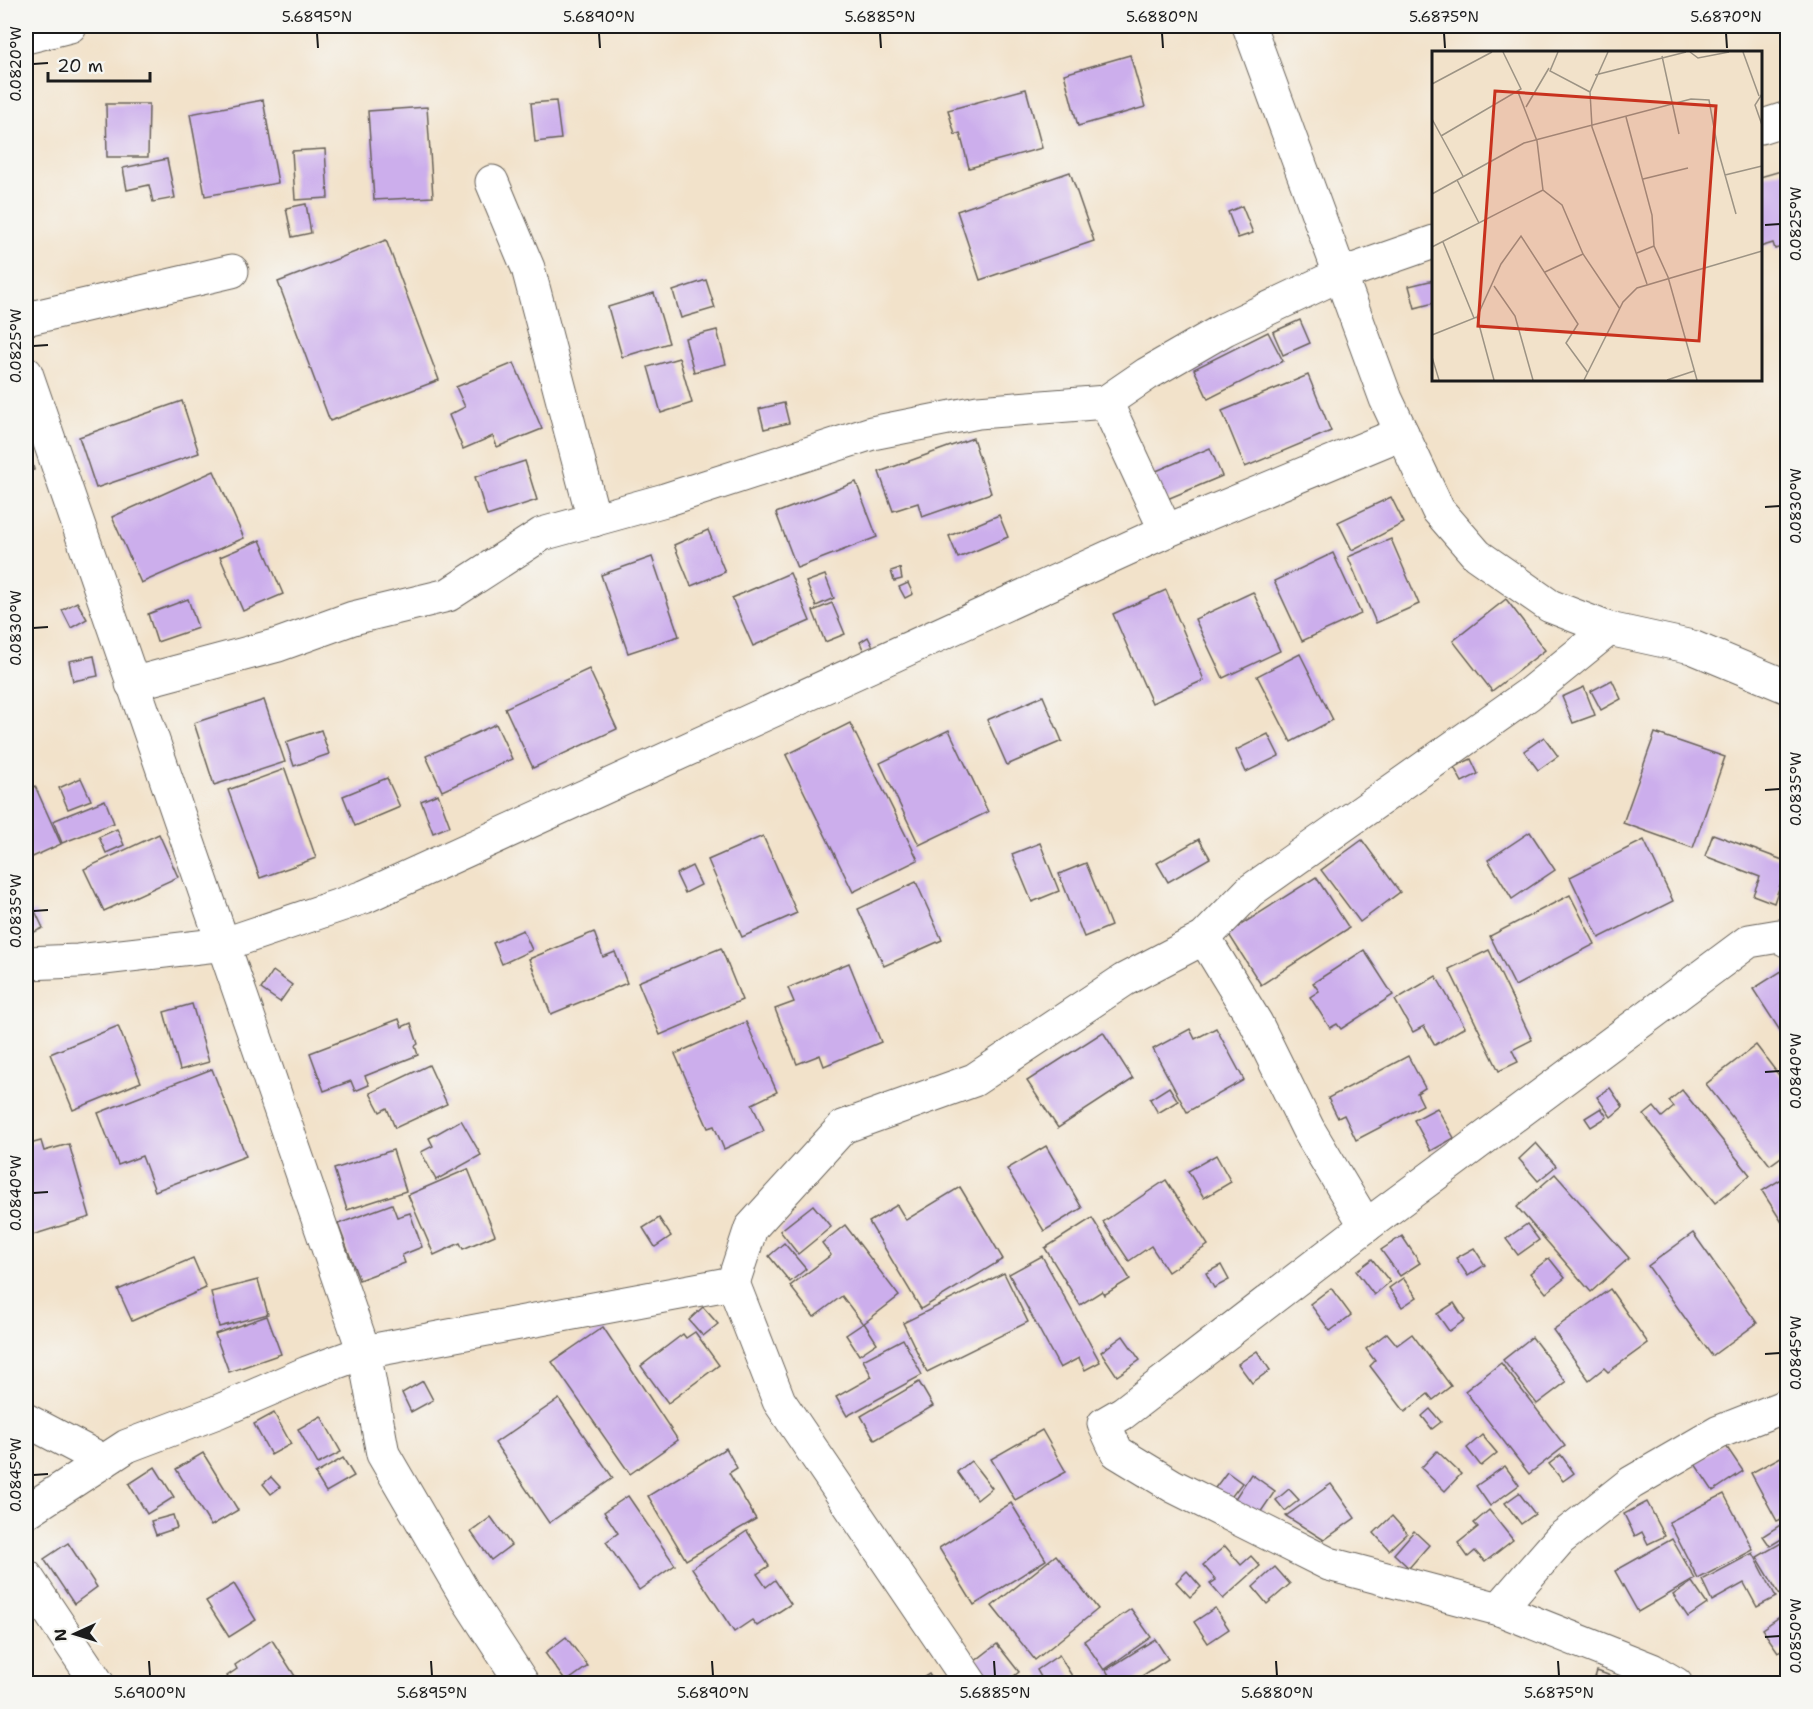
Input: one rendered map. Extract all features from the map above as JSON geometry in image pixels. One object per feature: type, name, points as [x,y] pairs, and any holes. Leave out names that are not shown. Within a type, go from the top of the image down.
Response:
[{"type":"street","points":[[26,37],[70,26]]},
{"type":"street","points":[[1248,26],[1386,399],[1438,510],[1477,555],[1550,606],[1609,629],[1692,647],[1788,687]]},
{"type":"street","points":[[1762,127],[1788,118]]},
{"type":"street","points":[[492,182],[528,268],[594,520]]},
{"type":"street","points":[[132,684],[278,645],[353,618],[448,596],[542,534],[594,520],[872,433],[978,412],[1106,402],[1147,374],[1225,329],[1339,274],[1432,243]]},
{"type":"street","points":[[26,319],[232,271]]},
{"type":"street","points":[[26,373],[364,1352],[383,1454],[465,1595],[523,1683]]},
{"type":"street","points":[[1106,402],[1166,531]]},
{"type":"street","points":[[26,963],[78,961],[225,944],[364,897],[1166,531],[1402,433]]},
{"type":"street","points":[[971,1683],[779,1401],[733,1283],[751,1227],[843,1127],[974,1080],[1124,980],[1204,938],[1250,891],[1529,694],[1609,629]]},
{"type":"street","points":[[1676,1683],[1652,1670],[1499,1609],[1329,1564],[1173,1486],[1117,1452],[1104,1424],[1123,1413],[1366,1226],[1749,941],[1779,936],[1788,941]]},
{"type":"street","points":[[1204,938],[1256,1023],[1308,1129],[1366,1226]]},
{"type":"street","points":[[26,1512],[127,1446],[364,1352],[733,1283]]},
{"type":"street","points":[[1499,1609],[1560,1539],[1631,1483],[1719,1432],[1788,1405]]},
{"type":"street","points":[[26,1420],[104,1461]]},
{"type":"street","points":[[26,1576],[98,1683]]},
{"type":"building","points":[[1130,55],[1145,107],[1078,126],[1064,74]]},
{"type":"building","points":[[1026,89],[1042,148],[969,168],[960,133],[955,135],[948,110]]},
{"type":"building","points":[[263,100],[278,183],[205,196],[190,114]]},
{"type":"building","points":[[556,101],[561,139],[535,142],[531,103]]},
{"type":"building","points":[[106,104],[149,104],[148,157],[107,157]]},
{"type":"building","points":[[427,107],[433,197],[374,200],[368,111]]},
{"type":"building","points":[[325,149],[328,198],[295,200],[292,151]]},
{"type":"building","points":[[167,159],[175,198],[153,202],[149,185],[127,190],[123,168]]},
{"type":"building","points":[[1788,169],[1788,245],[1775,249],[1773,243],[1762,246],[1762,176]]},
{"type":"building","points":[[1070,172],[1094,241],[980,280],[957,211]]},
{"type":"building","points":[[26,202],[30,218],[26,219]]},
{"type":"building","points":[[306,204],[311,233],[292,237],[286,208]]},
{"type":"building","points":[[1242,206],[1253,233],[1238,238],[1228,212]]},
{"type":"building","points":[[386,240],[439,380],[330,421],[278,282]]},
{"type":"building","points":[[706,280],[715,308],[681,318],[673,291]]},
{"type":"building","points":[[1432,280],[1432,304],[1415,308],[1409,286]]},
{"type":"building","points":[[654,293],[669,343],[622,357],[608,307]]},
{"type":"building","points":[[1300,320],[1310,343],[1283,355],[1273,332]]},
{"type":"building","points":[[717,330],[726,364],[694,372],[685,338]]},
{"type":"building","points":[[1268,332],[1283,361],[1208,399],[1194,369]]},
{"type":"building","points":[[679,358],[692,403],[661,413],[648,367]]},
{"type":"building","points":[[514,363],[542,429],[497,447],[493,436],[463,449],[449,415],[465,407],[456,387]]},
{"type":"building","points":[[1308,375],[1331,431],[1245,467],[1222,411]]},
{"type":"building","points":[[182,401],[199,453],[96,488],[79,437]]},
{"type":"building","points":[[784,403],[789,423],[764,429],[759,409]]},
{"type":"building","points":[[973,438],[991,493],[922,517],[918,503],[893,511],[879,472]]},
{"type":"building","points":[[1210,448],[1222,476],[1165,500],[1154,472]]},
{"type":"building","points":[[29,449],[34,470],[26,472],[26,450]]},
{"type":"building","points":[[525,461],[537,500],[487,516],[475,477]]},
{"type":"building","points":[[214,471],[244,538],[141,583],[112,517]]},
{"type":"building","points":[[856,482],[877,537],[797,568],[776,513]]},
{"type":"building","points":[[1391,497],[1404,523],[1352,550],[1338,522]]},
{"type":"building","points":[[999,515],[1008,537],[958,558],[949,536]]},
{"type":"building","points":[[708,530],[725,572],[691,586],[674,545]]},
{"type":"building","points":[[1391,539],[1419,604],[1376,623],[1348,557]]},
{"type":"building","points":[[260,540],[283,594],[243,611],[220,557]]},
{"type":"building","points":[[1333,553],[1361,614],[1302,641],[1274,581]]},
{"type":"building","points":[[652,557],[679,636],[628,653],[601,575]]},
{"type":"building","points":[[900,568],[902,579],[894,581],[891,571]]},
{"type":"building","points":[[790,573],[810,621],[753,646],[732,598]]},
{"type":"building","points":[[825,575],[834,598],[816,606],[806,582]]},
{"type":"building","points":[[908,583],[913,594],[905,598],[899,587]]},
{"type":"building","points":[[1166,590],[1204,680],[1152,703],[1113,614]]},
{"type":"building","points":[[1253,592],[1280,651],[1223,678],[1195,619]]},
{"type":"building","points":[[188,599],[198,628],[157,642],[148,614]]},
{"type":"building","points":[[1506,599],[1545,650],[1492,691],[1453,641]]},
{"type":"building","points":[[77,602],[87,619],[71,628],[62,610]]},
{"type":"building","points":[[832,603],[845,634],[825,642],[813,611]]},
{"type":"building","points":[[868,637],[873,647],[864,652],[860,642]]},
{"type":"building","points":[[1300,654],[1333,720],[1291,742],[1257,676]]},
{"type":"building","points":[[94,656],[98,676],[73,681],[69,661]]},
{"type":"building","points":[[589,669],[617,729],[533,768],[505,708]]},
{"type":"building","points":[[1612,680],[1621,699],[1601,710],[1591,691]]},
{"type":"building","points":[[1584,687],[1595,715],[1573,723],[1562,697]]},
{"type":"building","points":[[1043,696],[1062,741],[1007,765],[987,720]]},
{"type":"building","points":[[264,700],[285,762],[214,785],[194,723]]},
{"type":"building","points":[[850,723],[918,860],[853,892],[786,755]]},
{"type":"building","points":[[496,724],[512,759],[442,791],[426,756]]},
{"type":"building","points":[[321,730],[329,754],[294,766],[286,742]]},
{"type":"building","points":[[949,730],[988,812],[919,845],[880,763]]},
{"type":"building","points":[[1655,733],[1725,757],[1693,848],[1623,823]]},
{"type":"building","points":[[1268,734],[1279,756],[1246,772],[1236,750]]},
{"type":"building","points":[[1544,737],[1558,756],[1538,770],[1524,751]]},
{"type":"building","points":[[1471,759],[1478,774],[1462,782],[1454,767]]},
{"type":"building","points":[[285,769],[316,858],[260,878],[228,790]]},
{"type":"building","points":[[81,778],[91,800],[68,809],[59,788]]},
{"type":"building","points":[[387,778],[400,807],[355,826],[343,796]]},
{"type":"building","points":[[35,786],[61,844],[26,860],[26,790]]},
{"type":"building","points":[[438,794],[450,826],[433,833],[421,801]]},
{"type":"building","points":[[105,800],[114,823],[62,843],[53,821]]},
{"type":"building","points":[[117,829],[124,845],[106,853],[99,837]]},
{"type":"building","points":[[1530,832],[1555,870],[1512,899],[1488,860]]},
{"type":"building","points":[[159,834],[178,877],[104,911],[84,869]]},
{"type":"building","points":[[1713,834],[1788,862],[1774,903],[1753,895],[1760,877],[1705,856]]},
{"type":"building","points":[[763,836],[797,913],[742,937],[708,860]]},
{"type":"building","points":[[1199,839],[1210,858],[1168,882],[1157,863]]},
{"type":"building","points":[[1362,840],[1400,892],[1360,922],[1321,870]]},
{"type":"building","points":[[1644,840],[1673,901],[1599,938],[1570,877]]},
{"type":"building","points":[[1040,843],[1059,891],[1032,902],[1012,854]]},
{"type":"building","points":[[1086,863],[1111,926],[1084,937],[1059,874]]},
{"type":"building","points":[[692,866],[701,885],[685,893],[676,874]]},
{"type":"building","points":[[1316,877],[1349,928],[1261,985],[1228,933]]},
{"type":"building","points":[[916,882],[942,940],[884,966],[858,909]]},
{"type":"building","points":[[1570,895],[1595,944],[1515,986],[1490,936]]},
{"type":"building","points":[[35,911],[43,928],[26,936],[26,915]]},
{"type":"building","points":[[523,930],[532,950],[502,964],[493,943]]},
{"type":"building","points":[[594,932],[603,957],[615,952],[627,983],[551,1014],[529,959]]},
{"type":"building","points":[[721,948],[742,1000],[660,1035],[638,982]]},
{"type":"building","points":[[1364,950],[1393,995],[1341,1029],[1337,1024],[1330,1028],[1310,997],[1319,991],[1313,983]]},
{"type":"building","points":[[1489,950],[1532,1040],[1512,1050],[1518,1062],[1499,1071],[1449,969]]},
{"type":"building","points":[[849,963],[881,1042],[824,1066],[820,1055],[797,1064],[775,1009],[794,1002],[788,988]]},
{"type":"building","points":[[1788,967],[1788,1043],[1753,989]]},
{"type":"building","points":[[273,971],[292,985],[280,1002],[261,989]]},
{"type":"building","points":[[1436,976],[1465,1027],[1435,1045],[1424,1026],[1413,1032],[1395,1000]]},
{"type":"building","points":[[192,1004],[209,1062],[180,1070],[164,1012]]},
{"type":"building","points":[[399,1019],[402,1027],[411,1023],[418,1044],[415,1046],[418,1055],[365,1076],[369,1085],[355,1091],[351,1081],[324,1091],[310,1053]]},
{"type":"building","points":[[746,1022],[777,1092],[752,1104],[764,1131],[724,1149],[714,1126],[708,1128],[675,1054]]},
{"type":"building","points":[[118,1026],[141,1082],[73,1110],[50,1054]]},
{"type":"building","points":[[1216,1028],[1244,1080],[1187,1112],[1153,1049],[1190,1029],[1195,1039]]},
{"type":"building","points":[[1103,1032],[1133,1079],[1058,1128],[1027,1081]]},
{"type":"building","points":[[1756,1045],[1788,1087],[1788,1152],[1770,1165],[1706,1084]]},
{"type":"building","points":[[1408,1056],[1425,1088],[1417,1093],[1423,1105],[1356,1140],[1344,1115],[1338,1118],[1328,1098]]},
{"type":"building","points":[[429,1065],[447,1104],[395,1128],[387,1108],[380,1112],[370,1093]]},
{"type":"building","points":[[212,1069],[246,1156],[155,1191],[142,1156],[118,1165],[98,1113]]},
{"type":"building","points":[[1169,1087],[1178,1101],[1158,1113],[1150,1099]]},
{"type":"building","points":[[1610,1088],[1623,1107],[1611,1117],[1597,1097]]},
{"type":"building","points":[[1682,1090],[1750,1175],[1715,1203],[1644,1115],[1654,1107],[1662,1117],[1674,1107],[1669,1101]]},
{"type":"building","points":[[1437,1108],[1454,1138],[1431,1151],[1414,1120]]},
{"type":"building","points":[[1601,1108],[1607,1117],[1591,1127],[1585,1118]]},
{"type":"building","points":[[461,1120],[481,1155],[436,1180],[421,1152],[433,1146],[429,1138]]},
{"type":"building","points":[[41,1141],[44,1151],[69,1144],[90,1217],[26,1237],[26,1145]]},
{"type":"building","points":[[1536,1143],[1556,1166],[1538,1181],[1519,1159]]},
{"type":"building","points":[[1046,1146],[1082,1208],[1044,1231],[1007,1169]]},
{"type":"building","points":[[393,1150],[406,1191],[347,1210],[334,1169]]},
{"type":"building","points":[[1216,1155],[1231,1182],[1204,1198],[1188,1171]]},
{"type":"building","points":[[468,1169],[495,1235],[463,1249],[460,1243],[434,1255],[408,1195]]},
{"type":"building","points":[[1555,1174],[1629,1258],[1591,1292],[1517,1207]]},
{"type":"building","points":[[1788,1175],[1788,1221],[1783,1224],[1762,1191]]},
{"type":"building","points":[[1166,1180],[1208,1245],[1168,1272],[1151,1246],[1129,1261],[1103,1222]]},
{"type":"building","points":[[960,1187],[1003,1259],[921,1309],[869,1222],[897,1205],[906,1220]]},
{"type":"building","points":[[392,1204],[397,1217],[410,1213],[422,1247],[402,1255],[405,1263],[359,1280],[338,1224]]},
{"type":"building","points":[[813,1205],[831,1227],[798,1254],[780,1231]]},
{"type":"building","points":[[659,1218],[671,1236],[655,1247],[643,1228]]},
{"type":"building","points":[[1092,1218],[1130,1279],[1104,1295],[1102,1291],[1080,1305],[1045,1248]]},
{"type":"building","points":[[1527,1224],[1539,1240],[1518,1255],[1506,1239]]},
{"type":"building","points":[[845,1225],[899,1296],[863,1324],[842,1296],[814,1317],[790,1286],[831,1255],[822,1243]]},
{"type":"building","points":[[1693,1233],[1757,1323],[1712,1356],[1648,1266]]},
{"type":"building","points":[[1402,1236],[1420,1263],[1400,1276],[1381,1250]]},
{"type":"building","points":[[784,1243],[806,1269],[790,1282],[769,1256]]},
{"type":"building","points":[[1474,1248],[1485,1265],[1468,1276],[1456,1258]]},
{"type":"building","points":[[1042,1256],[1100,1362],[1085,1370],[1079,1358],[1060,1368],[1009,1274]]},
{"type":"building","points":[[193,1258],[206,1288],[132,1321],[118,1290]]},
{"type":"building","points":[[1549,1258],[1565,1278],[1546,1293],[1530,1273]]},
{"type":"building","points":[[1372,1259],[1390,1282],[1374,1295],[1356,1271]]},
{"type":"building","points":[[1221,1265],[1229,1280],[1214,1288],[1206,1273]]},
{"type":"building","points":[[1004,1273],[1028,1322],[927,1372],[903,1323]]},
{"type":"building","points":[[1403,1278],[1417,1297],[1402,1307],[1389,1288]]},
{"type":"building","points":[[258,1280],[268,1314],[219,1327],[211,1292]]},
{"type":"building","points":[[1331,1288],[1351,1315],[1330,1331],[1310,1304]]},
{"type":"building","points":[[1610,1289],[1648,1343],[1608,1372],[1604,1368],[1589,1380],[1553,1330]]},
{"type":"building","points":[[1454,1303],[1465,1320],[1449,1331],[1437,1314]]},
{"type":"building","points":[[703,1307],[718,1324],[703,1336],[689,1320]]},
{"type":"building","points":[[267,1316],[281,1354],[229,1372],[215,1334]]},
{"type":"building","points":[[864,1323],[877,1343],[859,1355],[846,1335]]},
{"type":"building","points":[[603,1327],[678,1440],[630,1474],[552,1362]]},
{"type":"building","points":[[695,1332],[719,1365],[668,1403],[641,1366],[683,1334],[686,1338]]},
{"type":"building","points":[[1387,1333],[1397,1345],[1412,1334],[1451,1386],[1433,1400],[1428,1394],[1405,1412],[1370,1366],[1375,1361],[1366,1349]]},
{"type":"building","points":[[1123,1336],[1140,1360],[1117,1376],[1101,1352]]},
{"type":"building","points":[[1532,1337],[1566,1382],[1537,1404],[1503,1360]]},
{"type":"building","points":[[903,1339],[922,1375],[847,1416],[836,1397],[872,1377],[863,1360]]},
{"type":"building","points":[[1257,1351],[1270,1370],[1252,1383],[1238,1364]]},
{"type":"building","points":[[1501,1363],[1565,1446],[1529,1474],[1465,1391]]},
{"type":"building","points":[[423,1381],[433,1400],[411,1412],[402,1393]]},
{"type":"building","points":[[919,1382],[933,1406],[875,1440],[861,1416]]},
{"type":"building","points":[[559,1399],[613,1478],[549,1523],[495,1443]]},
{"type":"building","points":[[1430,1409],[1441,1422],[1432,1429],[1422,1416]]},
{"type":"building","points":[[274,1413],[291,1444],[271,1455],[254,1424]]},
{"type":"building","points":[[321,1416],[341,1452],[318,1464],[298,1429]]},
{"type":"building","points":[[1042,1430],[1066,1472],[1015,1500],[991,1459]]},
{"type":"building","points":[[1482,1435],[1497,1453],[1481,1466],[1467,1448]]},
{"type":"building","points":[[1724,1443],[1743,1471],[1713,1491],[1695,1464]]},
{"type":"building","points":[[726,1448],[737,1468],[729,1473],[756,1519],[686,1560],[648,1496]]},
{"type":"building","points":[[1437,1451],[1461,1474],[1445,1491],[1421,1468]]},
{"type":"building","points":[[203,1453],[238,1510],[211,1526],[176,1469]]},
{"type":"building","points":[[1788,1453],[1788,1516],[1777,1521],[1751,1473]]},
{"type":"building","points":[[1561,1455],[1574,1473],[1563,1481],[1549,1464]]},
{"type":"building","points":[[343,1458],[354,1476],[326,1492],[315,1474]]},
{"type":"building","points":[[971,1461],[992,1488],[977,1500],[957,1472]]},
{"type":"building","points":[[1505,1466],[1519,1485],[1490,1506],[1476,1486]]},
{"type":"building","points":[[155,1467],[174,1497],[147,1514],[129,1484]]},
{"type":"building","points":[[1227,1472],[1242,1483],[1229,1500],[1215,1488]]},
{"type":"building","points":[[1251,1474],[1275,1491],[1258,1516],[1234,1500]]},
{"type":"building","points":[[271,1477],[280,1487],[271,1494],[263,1484]]},
{"type":"building","points":[[1331,1484],[1355,1518],[1324,1540],[1286,1516]]},
{"type":"building","points":[[1289,1489],[1299,1500],[1285,1511],[1276,1500]]},
{"type":"building","points":[[1519,1493],[1535,1514],[1521,1524],[1505,1503]]},
{"type":"building","points":[[1724,1494],[1753,1550],[1698,1579],[1669,1522]]},
{"type":"building","points":[[628,1496],[675,1565],[639,1590],[606,1542],[618,1533],[604,1512]]},
{"type":"building","points":[[1647,1502],[1665,1536],[1648,1544],[1642,1532],[1635,1536],[1624,1514]]},
{"type":"building","points":[[1011,1503],[1046,1560],[974,1605],[939,1548]]},
{"type":"building","points":[[1489,1510],[1513,1540],[1485,1562],[1475,1551],[1468,1557],[1458,1543],[1478,1527],[1474,1523]]},
{"type":"building","points":[[173,1515],[177,1528],[156,1535],[151,1521]]},
{"type":"building","points":[[1392,1516],[1407,1533],[1389,1550],[1374,1533]]},
{"type":"building","points":[[491,1517],[511,1545],[491,1560],[471,1532]]},
{"type":"building","points":[[1788,1520],[1788,1535],[1770,1546],[1763,1536]]},
{"type":"building","points":[[747,1531],[769,1566],[757,1574],[766,1587],[775,1580],[791,1604],[757,1626],[752,1620],[734,1632],[692,1568]]},
{"type":"building","points":[[1414,1531],[1429,1545],[1409,1568],[1394,1554]]},
{"type":"building","points":[[1672,1539],[1695,1579],[1638,1612],[1615,1571]]},
{"type":"building","points":[[1788,1539],[1788,1609],[1757,1557]]},
{"type":"building","points":[[68,1543],[97,1587],[74,1604],[44,1559]]},
{"type":"building","points":[[1225,1546],[1241,1565],[1251,1556],[1260,1566],[1223,1599],[1210,1584],[1216,1580],[1203,1565]]},
{"type":"building","points":[[1753,1553],[1776,1597],[1757,1607],[1744,1583],[1712,1601],[1702,1580]]},
{"type":"building","points":[[1056,1555],[1098,1609],[1035,1660],[992,1606]]},
{"type":"building","points":[[1275,1567],[1290,1584],[1267,1604],[1253,1587]]},
{"type":"building","points":[[1187,1571],[1201,1587],[1190,1597],[1176,1582]]},
{"type":"building","points":[[1692,1582],[1707,1604],[1688,1617],[1673,1595]]},
{"type":"building","points":[[234,1584],[256,1620],[229,1637],[206,1601]]},
{"type":"building","points":[[1215,1608],[1229,1629],[1208,1643],[1194,1622]]},
{"type":"building","points":[[1131,1609],[1151,1637],[1104,1670],[1084,1641]]},
{"type":"building","points":[[1781,1616],[1788,1624],[1788,1645],[1778,1652],[1762,1629]]},
{"type":"building","points":[[566,1637],[588,1666],[566,1682],[545,1653]]},
{"type":"building","points":[[1155,1639],[1168,1659],[1130,1684],[1114,1684],[1106,1670]]},
{"type":"building","points":[[272,1640],[300,1684],[232,1684],[227,1676],[237,1669],[235,1665]]},
{"type":"building","points":[[997,1644],[1019,1672],[1004,1684],[991,1684],[974,1662]]},
{"type":"building","points":[[1059,1655],[1077,1684],[1045,1684],[1037,1670]]},
{"type":"building","points":[[1597,1671],[1622,1680],[1621,1684],[1593,1684]]},
{"type":"building","points":[[929,1674],[935,1684],[913,1684]]}]
